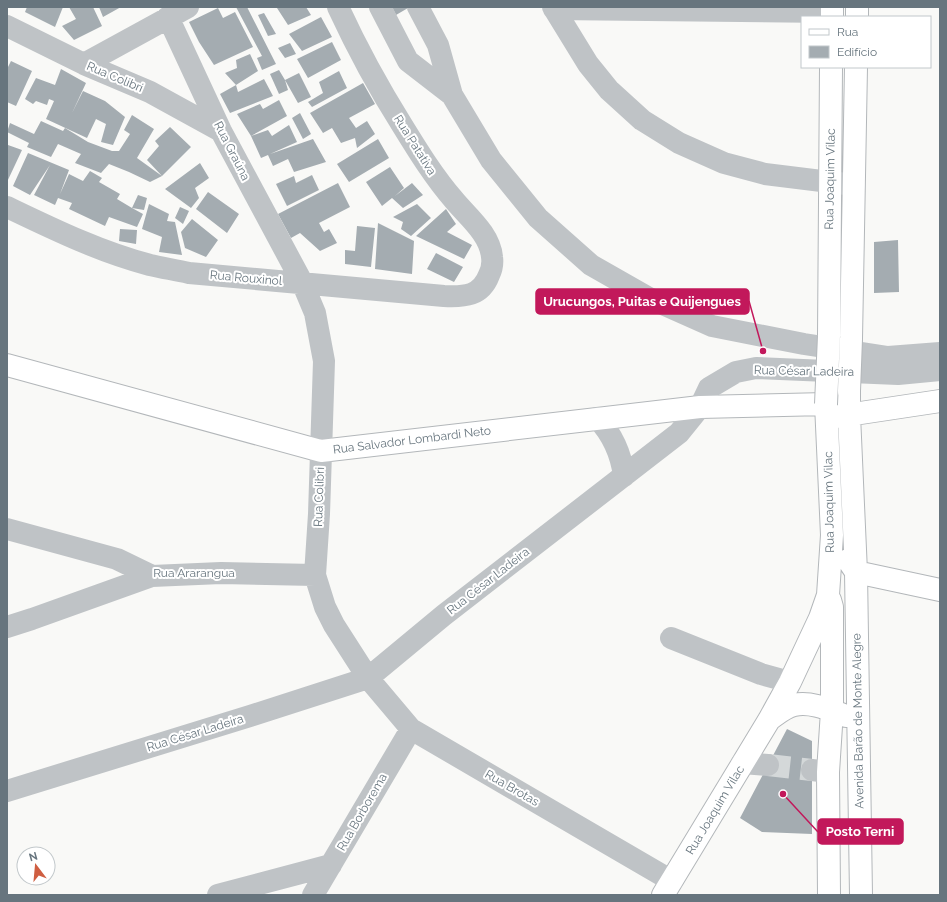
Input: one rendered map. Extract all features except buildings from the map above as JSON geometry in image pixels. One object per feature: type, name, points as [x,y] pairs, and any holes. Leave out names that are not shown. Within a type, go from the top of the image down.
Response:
[{"type":"main road","name":"Rua Joaquim Vilac","points":[[668,888],[769,720],[790,682],[820,618],[828,595],[832,535],[827,411],[831,68]]},
{"type":"main road","name":"Rua Joaquim Vilac","points":[[856,68],[849,415],[856,572]]},
{"type":"main road","name":"Rua Salvador Lombardi Neto","points":[[7,365],[321,451],[700,407],[827,411],[849,415],[940,401]]},
{"type":"main road","points":[[832,535],[856,572],[940,590]]},
{"type":"main road","name":"Avenida Barão de Monte Alegre","points":[[856,572],[861,895]]},
{"type":"main road","name":"Avenida Barão de Monte Alegre","points":[[828,595],[832,607],[832,711],[820,771],[829,895]]},
{"type":"main road","points":[[769,720],[782,710],[793,705],[805,704],[858,720]]},
{"type":"street","points":[[84,64],[188,7]]},
{"type":"street","name":"Rua Patativa","points":[[338,7],[351,36],[390,106],[424,161],[439,182],[482,233],[490,246],[492,266],[488,277]]},
{"type":"street","points":[[380,7],[408,61],[452,95]]},
{"type":"street","points":[[418,7],[438,45],[452,95],[491,160],[538,218],[591,265],[649,298],[712,326],[804,344],[888,357],[940,353]]},
{"type":"street","points":[[554,8],[732,8],[832,12]]},
{"type":"street","points":[[554,8],[588,64],[609,90],[642,120],[679,143],[724,163],[765,174],[854,185]]},
{"type":"street","name":"Rua Graúna","points":[[168,17],[221,131],[302,282]]},
{"type":"street","name":"Rua Colibri","points":[[7,26],[84,64],[150,92],[221,131]]},
{"type":"street","name":"Rua Rouxinol","points":[[7,207],[64,234],[114,253],[149,265],[189,273],[460,297],[472,294],[482,288],[488,277]]},
{"type":"street","name":"Rua Colibri","points":[[302,282],[315,313],[324,361],[319,514],[315,575],[325,607],[334,625],[368,678]]},
{"type":"street","name":"Rua César Ladeira","points":[[7,791],[368,678],[444,615],[679,433],[700,407],[709,388],[736,372],[756,368],[898,374],[940,370]]},
{"type":"street","points":[[597,418],[607,429],[614,441],[620,454],[624,476]]},
{"type":"street","name":"Rua Ararangua","points":[[7,529],[117,559],[152,576],[221,573],[315,575]]},
{"type":"street","points":[[7,627],[152,576]]},
{"type":"street","points":[[671,638],[761,674],[790,682]]},
{"type":"street","name":"Rua Brotas","points":[[368,678],[411,729],[668,888]]},
{"type":"street","name":"Rua Borborema","points":[[313,895],[411,729]]},
{"type":"street","points":[[742,763],[768,765]]},
{"type":"street","points":[[218,895],[276,888],[331,865]]},
{"type":"tunnel","points":[[768,765],[812,770]]},
{"type":"place","name":"Urucungos, Puitas e Quijengues","points":[[763,351]]},
{"type":"place","name":"Posto Terni","points":[[783,794]]}]
